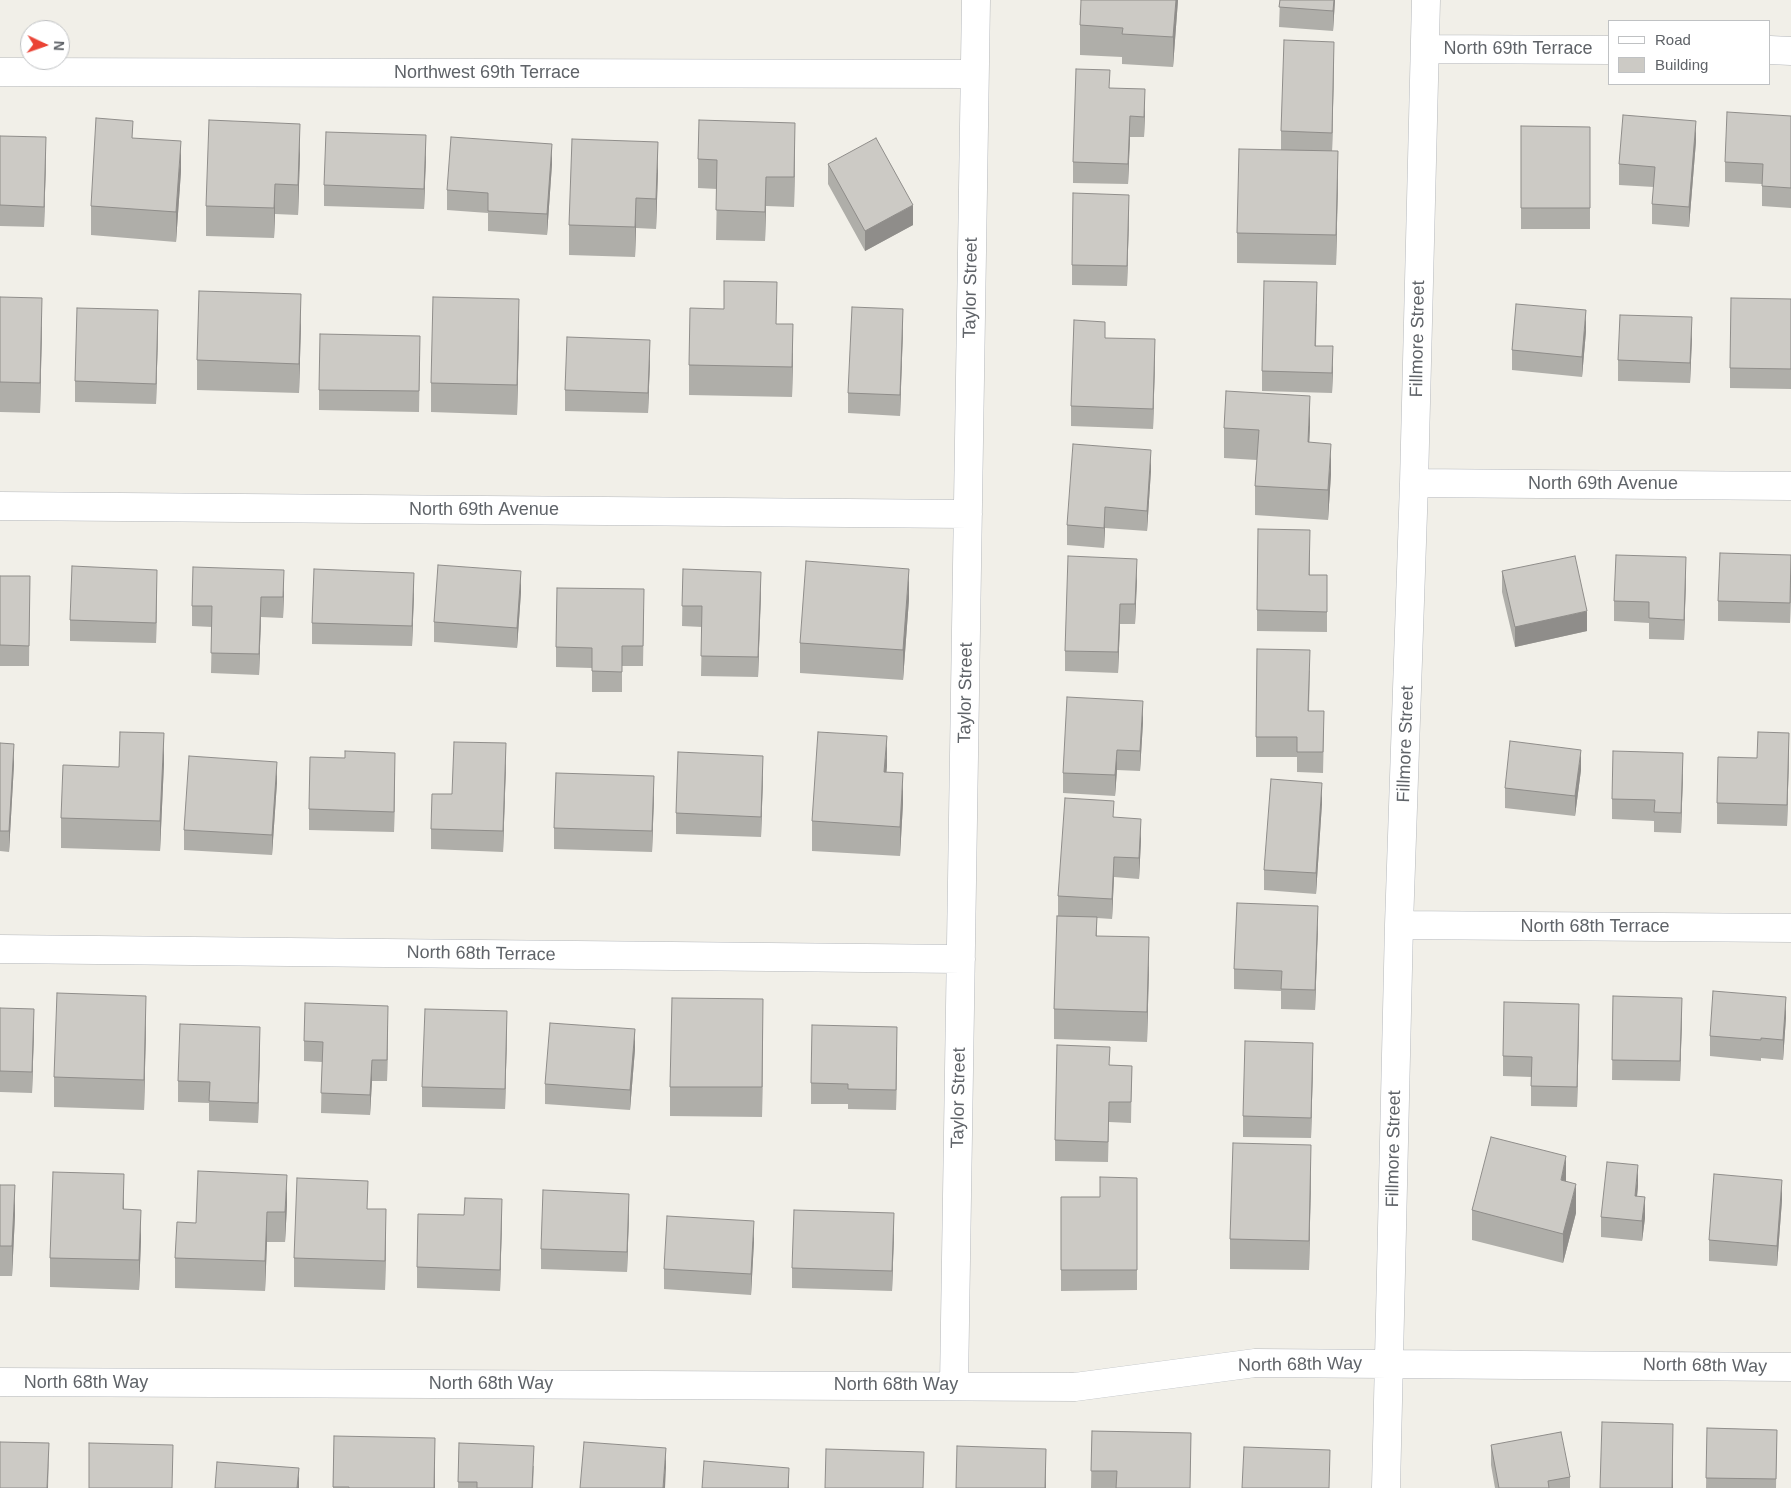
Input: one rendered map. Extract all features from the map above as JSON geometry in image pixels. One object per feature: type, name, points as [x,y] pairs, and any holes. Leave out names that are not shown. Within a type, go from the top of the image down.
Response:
[{"type":"street","name":"Taylor Street","points":[[954,1385],[976,0]]},
{"type":"street","name":"Fillmore Street","points":[[1386,1488],[1426,0]]},
{"type":"street","name":"North 69th Terrace","points":[[1426,49],[1608,50]]},
{"type":"street","points":[[1771,50],[1791,51]]},
{"type":"street","name":"Northwest 69th Terrace","points":[[0,72],[974,74]]},
{"type":"street","name":"North 69th Avenue","points":[[1414,483],[1791,486]]},
{"type":"street","name":"North 69th Avenue","points":[[0,506],[968,514]]},
{"type":"street","name":"North 68th Terrace","points":[[1400,925],[1791,928]]},
{"type":"street","name":"North 68th Terrace","points":[[0,949],[962,959]]},
{"type":"street","name":"North 68th Way","points":[[0,1382],[1075,1387],[1255,1363],[1791,1367]]},
{"type":"building","points":[[1081,0],[1176,0],[1173,37],[1122,34],[1123,28],[1080,25]]},
{"type":"building","points":[[1280,0],[1334,0],[1333,11],[1279,7]]},
{"type":"building","points":[[1284,40],[1334,42],[1332,133],[1281,131]]},
{"type":"building","points":[[1076,69],[1110,70],[1109,88],[1145,89],[1144,117],[1130,116],[1128,164],[1073,162]]},
{"type":"building","points":[[1727,112],[1791,116],[1791,188],[1762,186],[1763,164],[1725,162]]},
{"type":"building","points":[[1623,115],[1696,121],[1689,207],[1652,204],[1655,167],[1619,164]]},
{"type":"building","points":[[96,118],[133,121],[132,138],[181,141],[176,212],[91,206]]},
{"type":"building","points":[[209,120],[300,124],[298,185],[275,184],[274,208],[206,206]]},
{"type":"building","points":[[699,120],[795,123],[794,177],[766,177],[765,212],[716,210],[717,160],[698,159]]},
{"type":"building","points":[[1521,126],[1590,127],[1590,208],[1521,208]]},
{"type":"building","points":[[326,132],[426,135],[424,189],[324,185]]},
{"type":"building","points":[[0,136],[46,137],[44,207],[0,205]]},
{"type":"building","points":[[451,137],[552,144],[547,214],[488,211],[488,193],[447,190]]},
{"type":"building","points":[[876,138],[913,205],[865,231],[828,164]]},
{"type":"building","points":[[572,139],[658,142],[656,199],[636,198],[635,227],[569,225]]},
{"type":"building","points":[[1239,149],[1338,151],[1336,235],[1237,233]]},
{"type":"building","points":[[1073,193],[1129,195],[1127,266],[1072,265]]},
{"type":"building","points":[[724,281],[777,282],[776,324],[793,324],[792,367],[689,365],[690,308],[724,309]]},
{"type":"building","points":[[1264,281],[1317,282],[1315,346],[1333,346],[1332,373],[1262,371]]},
{"type":"building","points":[[199,291],[301,294],[299,364],[197,360]]},
{"type":"building","points":[[0,297],[42,298],[40,383],[0,382]]},
{"type":"building","points":[[433,297],[519,299],[517,385],[431,383]]},
{"type":"building","points":[[1731,298],[1791,299],[1791,369],[1730,368]]},
{"type":"building","points":[[1516,304],[1586,310],[1582,357],[1512,350]]},
{"type":"building","points":[[852,307],[903,309],[900,395],[848,393]]},
{"type":"building","points":[[77,308],[158,310],[156,384],[75,381]]},
{"type":"building","points":[[1620,315],[1692,317],[1690,363],[1618,360]]},
{"type":"building","points":[[1074,320],[1105,322],[1105,338],[1155,339],[1153,409],[1071,406]]},
{"type":"building","points":[[320,334],[420,336],[419,391],[319,390]]},
{"type":"building","points":[[567,337],[650,340],[648,393],[565,390]]},
{"type":"building","points":[[1226,391],[1310,396],[1308,442],[1331,444],[1328,490],[1255,486],[1259,430],[1224,428]]},
{"type":"building","points":[[1073,444],[1151,450],[1147,511],[1105,507],[1104,528],[1067,525]]},
{"type":"building","points":[[1258,529],[1310,530],[1309,575],[1327,575],[1327,612],[1257,610]]},
{"type":"building","points":[[1720,553],[1791,555],[1790,603],[1718,601]]},
{"type":"building","points":[[1616,555],[1686,557],[1684,620],[1649,618],[1649,602],[1614,601]]},
{"type":"building","points":[[1068,556],[1137,559],[1135,604],[1120,604],[1118,652],[1065,651]]},
{"type":"building","points":[[1575,556],[1587,611],[1515,627],[1502,571]]},
{"type":"building","points":[[806,561],[909,569],[903,650],[800,643]]},
{"type":"building","points":[[438,565],[521,571],[517,628],[434,622]]},
{"type":"building","points":[[72,566],[157,570],[156,623],[70,620]]},
{"type":"building","points":[[193,567],[284,570],[283,597],[261,597],[259,654],[211,653],[212,606],[192,606]]},
{"type":"building","points":[[314,569],[414,573],[412,626],[312,623]]},
{"type":"building","points":[[683,569],[761,572],[758,657],[701,656],[702,606],[682,606]]},
{"type":"building","points":[[0,576],[30,576],[29,646],[0,645]]},
{"type":"building","points":[[557,588],[644,589],[643,646],[622,646],[622,672],[592,671],[592,648],[556,647]]},
{"type":"building","points":[[1257,649],[1310,650],[1308,711],[1324,711],[1323,752],[1297,752],[1297,737],[1256,737]]},
{"type":"building","points":[[1067,697],[1143,701],[1140,751],[1117,750],[1115,775],[1063,773]]},
{"type":"building","points":[[120,732],[164,733],[160,821],[61,818],[63,765],[119,767]]},
{"type":"building","points":[[818,732],[887,736],[884,772],[903,773],[900,827],[812,821]]},
{"type":"building","points":[[1758,732],[1789,733],[1787,805],[1717,803],[1718,757],[1757,758]]},
{"type":"building","points":[[1510,741],[1581,750],[1575,796],[1505,788]]},
{"type":"building","points":[[454,742],[506,743],[503,831],[431,829],[432,794],[452,794]]},
{"type":"building","points":[[0,743],[14,744],[9,831],[0,831]]},
{"type":"building","points":[[345,751],[395,753],[394,812],[309,809],[310,757],[345,758]]},
{"type":"building","points":[[1613,751],[1683,753],[1681,813],[1654,812],[1655,800],[1612,799]]},
{"type":"building","points":[[678,752],[763,756],[761,817],[676,813]]},
{"type":"building","points":[[189,756],[277,762],[272,835],[184,830]]},
{"type":"building","points":[[556,773],[654,776],[652,831],[554,828]]},
{"type":"building","points":[[1271,779],[1322,783],[1316,873],[1264,870]]},
{"type":"building","points":[[1065,798],[1114,801],[1113,817],[1141,819],[1139,858],[1114,857],[1112,899],[1058,896]]},
{"type":"building","points":[[1237,903],[1318,906],[1315,990],[1281,989],[1282,971],[1234,969]]},
{"type":"building","points":[[1057,916],[1097,917],[1096,936],[1149,937],[1147,1012],[1054,1009]]},
{"type":"building","points":[[1713,991],[1786,997],[1783,1040],[1710,1036]]},
{"type":"building","points":[[57,993],[146,996],[144,1080],[54,1077]]},
{"type":"building","points":[[1613,996],[1682,998],[1680,1061],[1612,1060]]},
{"type":"building","points":[[672,998],[763,999],[762,1087],[670,1087]]},
{"type":"building","points":[[1504,1002],[1579,1004],[1577,1087],[1531,1086],[1532,1057],[1503,1056]]},
{"type":"building","points":[[305,1003],[388,1006],[387,1060],[372,1060],[370,1095],[321,1093],[323,1042],[304,1041]]},
{"type":"building","points":[[0,1008],[34,1009],[32,1072],[0,1071]]},
{"type":"building","points":[[425,1009],[507,1011],[505,1089],[422,1087]]},
{"type":"building","points":[[550,1023],[635,1029],[630,1090],[545,1084]]},
{"type":"building","points":[[180,1024],[260,1027],[258,1103],[209,1101],[210,1082],[178,1081]]},
{"type":"building","points":[[812,1025],[897,1027],[896,1090],[848,1089],[848,1084],[811,1083]]},
{"type":"building","points":[[1245,1041],[1313,1043],[1311,1118],[1243,1116]]},
{"type":"building","points":[[1057,1045],[1110,1047],[1109,1065],[1132,1066],[1131,1102],[1109,1102],[1108,1142],[1055,1140]]},
{"type":"building","points":[[1491,1137],[1566,1156],[1561,1180],[1576,1184],[1563,1234],[1472,1210]]},
{"type":"building","points":[[1233,1143],[1311,1145],[1309,1241],[1230,1239]]},
{"type":"building","points":[[1607,1162],[1638,1165],[1635,1196],[1645,1197],[1642,1221],[1601,1217]]},
{"type":"building","points":[[198,1171],[287,1175],[285,1212],[267,1212],[265,1261],[175,1258],[177,1222],[196,1223]]},
{"type":"building","points":[[53,1172],[124,1174],[123,1209],[141,1210],[139,1260],[50,1258]]},
{"type":"building","points":[[1714,1174],[1782,1180],[1777,1246],[1709,1240]]},
{"type":"building","points":[[1100,1177],[1137,1178],[1137,1270],[1061,1270],[1061,1197],[1100,1197]]},
{"type":"building","points":[[297,1178],[368,1181],[367,1209],[386,1209],[385,1261],[294,1258]]},
{"type":"building","points":[[0,1185],[15,1185],[12,1246],[0,1246]]},
{"type":"building","points":[[543,1190],[629,1194],[627,1252],[541,1249]]},
{"type":"building","points":[[465,1198],[502,1199],[500,1270],[417,1267],[418,1214],[464,1215]]},
{"type":"building","points":[[794,1210],[894,1213],[892,1271],[792,1268]]},
{"type":"building","points":[[667,1216],[754,1221],[751,1274],[664,1269]]},
{"type":"building","points":[[1602,1422],[1673,1424],[1672,1488],[1600,1488]]},
{"type":"building","points":[[1707,1428],[1777,1430],[1776,1479],[1706,1478]]},
{"type":"building","points":[[1092,1431],[1191,1433],[1190,1488],[1116,1488],[1117,1471],[1091,1471]]},
{"type":"building","points":[[1561,1432],[1570,1477],[1548,1481],[1549,1488],[1499,1488],[1491,1445]]},
{"type":"building","points":[[334,1436],[435,1438],[434,1488],[333,1487]]},
{"type":"building","points":[[0,1442],[49,1443],[47,1488],[0,1488]]},
{"type":"building","points":[[584,1442],[666,1448],[663,1488],[580,1488]]},
{"type":"building","points":[[89,1443],[173,1445],[172,1488],[89,1488]]},
{"type":"building","points":[[459,1443],[534,1446],[532,1488],[477,1488],[477,1482],[458,1482]]},
{"type":"building","points":[[957,1446],[1046,1449],[1045,1488],[956,1488]]},
{"type":"building","points":[[1244,1447],[1330,1450],[1329,1488],[1242,1488]]},
{"type":"building","points":[[826,1449],[924,1452],[923,1488],[825,1488]]},
{"type":"building","points":[[704,1461],[789,1468],[788,1488],[702,1488]]},
{"type":"building","points":[[217,1462],[299,1468],[297,1488],[215,1488]]}]
